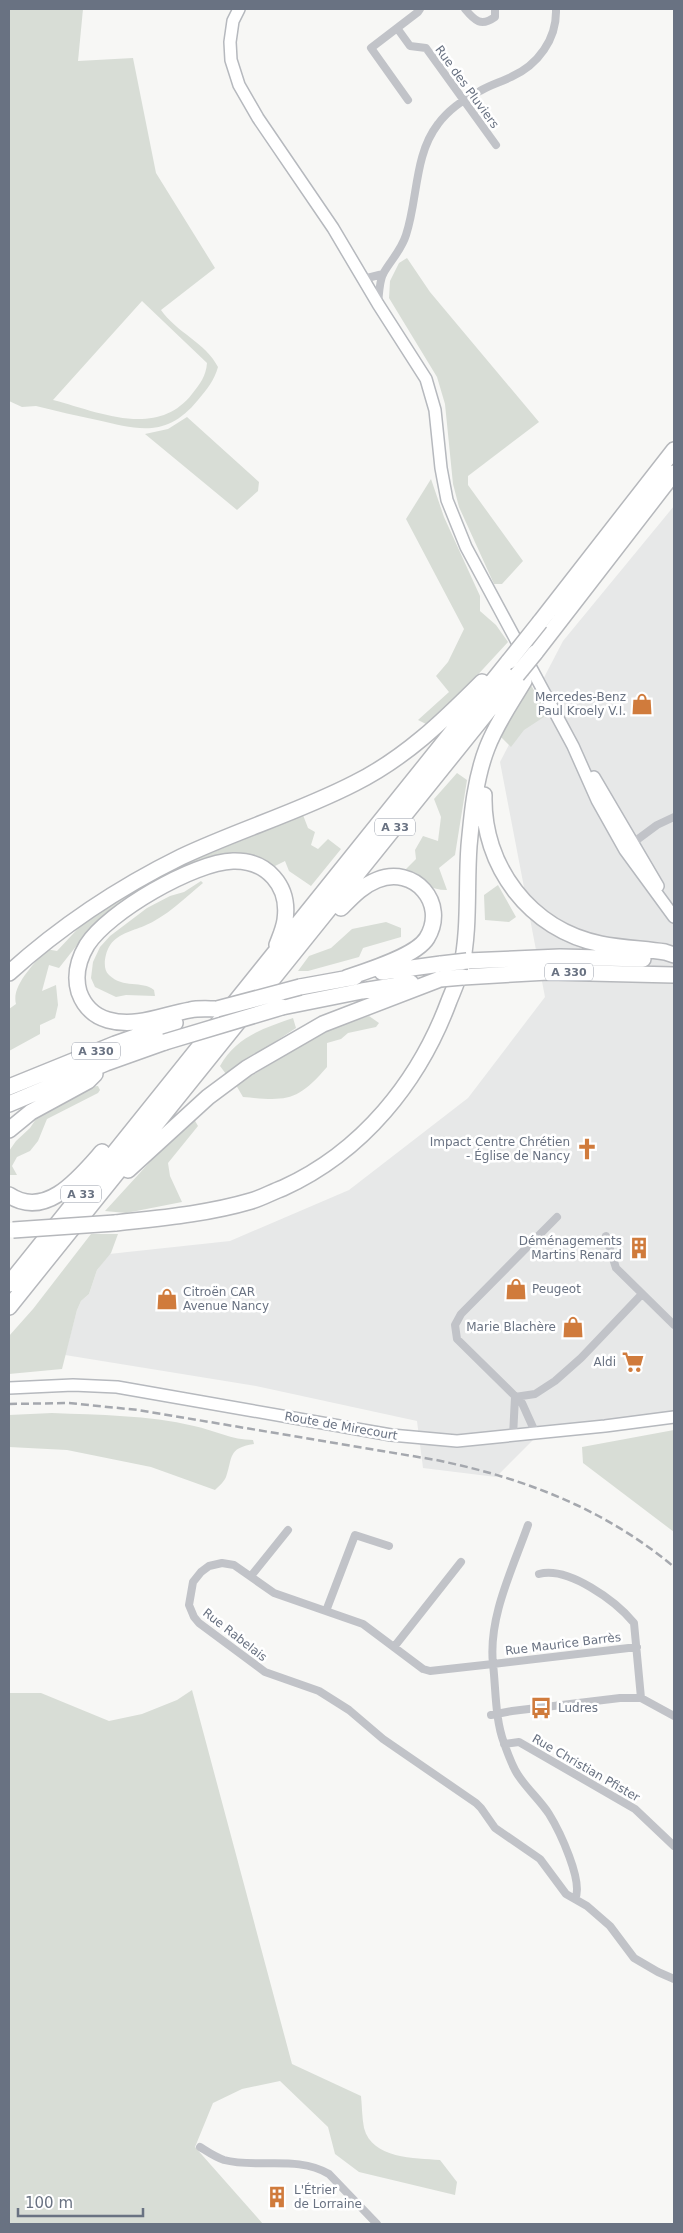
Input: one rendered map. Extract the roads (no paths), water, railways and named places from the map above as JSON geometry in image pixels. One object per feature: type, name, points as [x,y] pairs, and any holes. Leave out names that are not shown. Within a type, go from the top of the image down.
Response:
[{"type":"highway","name":"A 33","points":[[9,1284],[507,658],[540,622],[674,450]]},
{"type":"highway","name":"A 33","points":[[9,1307],[272,979],[521,678],[566,614],[674,473]]},
{"type":"highway","points":[[9,973],[46,940],[98,903],[181,857],[272,821],[356,783],[403,754],[436,728],[507,658]]},
{"type":"highway","points":[[11,1230],[115,1223],[192,1215],[252,1201],[307,1177],[354,1144],[383,1114],[412,1077],[442,1019],[461,969],[466,928],[470,837],[476,789],[487,750],[521,678]]},
{"type":"highway","points":[[487,750],[483,808],[489,844],[506,879],[516,893],[537,914],[569,934],[600,944],[665,952],[674,955]]},
{"type":"highway","points":[[188,1014],[136,1022],[116,1022],[95,1013],[83,1001],[76,977],[81,958],[88,944],[102,928],[128,908],[168,884],[208,866],[234,861],[263,867],[279,883],[286,906],[285,920],[275,952]]},
{"type":"highway","points":[[272,979],[361,887],[378,879],[397,876],[411,879],[423,889],[432,903],[434,920],[427,938],[417,948],[398,959],[346,978]]},
{"type":"highway","name":"A 330","points":[[9,1087],[188,1014],[217,1009],[300,987],[346,978],[467,961],[603,956],[674,960]]},
{"type":"highway","name":"A 330","points":[[9,1104],[106,1063],[165,1042],[282,1007],[362,990],[440,979],[548,972],[674,975]]},
{"type":"highway","points":[[93,1201],[208,1097],[247,1068],[323,1024],[440,979]]},
{"type":"highway","points":[[9,1130],[31,1112],[88,1081],[106,1063]]},
{"type":"highway","points":[[9,1196],[19,1201],[36,1202],[62,1192],[76,1181],[130,1122],[153,1103]]},
{"type":"street","points":[[239,9],[233,21],[230,42],[231,60],[238,85],[258,118],[333,228],[378,304],[416,361],[431,389],[444,489],[450,511],[466,547],[573,746],[588,768],[629,847],[672,913]]},
{"type":"street","points":[[408,100],[371,48],[420,9]]},
{"type":"street","points":[[465,9],[479,23],[487,22],[495,17],[495,9]]},
{"type":"street","points":[[378,304],[383,274],[397,255],[406,237],[414,206],[421,165],[429,140],[439,122],[451,109],[480,90],[512,77],[537,59],[550,40],[556,9]]},
{"type":"street","name":"Rue des Pluviers","points":[[397,28],[410,46],[426,48],[496,145]]},
{"type":"street","points":[[366,284],[383,274]]},
{"type":"street","points":[[366,284],[380,284]]},
{"type":"street","points":[[629,847],[657,825],[674,817]]},
{"type":"street","points":[[536,1434],[526,1409],[457,1339],[455,1325],[461,1314],[557,1217]]},
{"type":"street","points":[[606,1236],[616,1268],[673,1321]]},
{"type":"street","points":[[515,1397],[535,1394],[555,1381],[581,1358],[642,1294]]},
{"type":"street","name":"Route de Mirecourt","points":[[9,1388],[73,1385],[117,1387],[391,1436],[432,1440],[457,1441],[536,1434],[674,1417]]},
{"type":"street","points":[[513,1436],[515,1397]]},
{"type":"street","points":[[528,1525],[496,1616],[492,1646],[494,1715],[517,1773],[548,1813],[563,1840],[578,1886],[576,1899]]},
{"type":"street","points":[[251,1576],[288,1530]]},
{"type":"street","points":[[326,1611],[355,1535],[389,1546]]},
{"type":"street","points":[[394,1647],[461,1562]]},
{"type":"street","name":"Rue Rabelais","points":[[493,1664],[430,1671],[416,1665],[363,1624],[274,1593],[240,1567],[227,1563],[205,1568],[196,1576],[190,1590],[190,1605],[198,1623],[265,1672],[319,1691],[342,1705],[383,1739],[476,1803],[495,1828],[540,1859],[561,1888],[610,1926],[634,1958],[674,1980]]},
{"type":"street","points":[[539,1574],[550,1571],[589,1586],[634,1623],[641,1698]]},
{"type":"street","name":"Rue Maurice Barrès","points":[[493,1664],[637,1647]]},
{"type":"street","points":[[494,1715],[620,1698],[641,1698],[674,1716]]},
{"type":"street","name":"Rue Christian Pfister","points":[[504,1744],[519,1742],[635,1809],[674,1846]]},
{"type":"street","points":[[200,2147],[224,2160],[256,2164],[282,2162],[322,2169],[330,2174],[377,2224]]},
{"type":"railway","points":[[9,1404],[69,1403],[138,1410],[469,1467],[532,1486],[592,1512],[648,1546],[674,1567]]},
{"type":"place","name":"Mercedes-Benz Paul Kroely V.I.","points":[[642,704]]},
{"type":"place","name":"Impact Centre Chrétien - Église de Nancy","points":[[587,1149]]},
{"type":"place","name":"Déménagements Martins Renard","points":[[639,1248]]},
{"type":"place","name":"Peugeot","points":[[516,1289]]},
{"type":"place","name":"Citroën CAR Avenue Nancy","points":[[167,1299]]},
{"type":"place","name":"Marie Blachère","points":[[573,1327]]},
{"type":"place","name":"Aldi","points":[[633,1362]]},
{"type":"place","name":"Ludres","points":[[541,1708]]},
{"type":"place","name":"L'Étrier de Lorraine","points":[[277,2197]]}]
